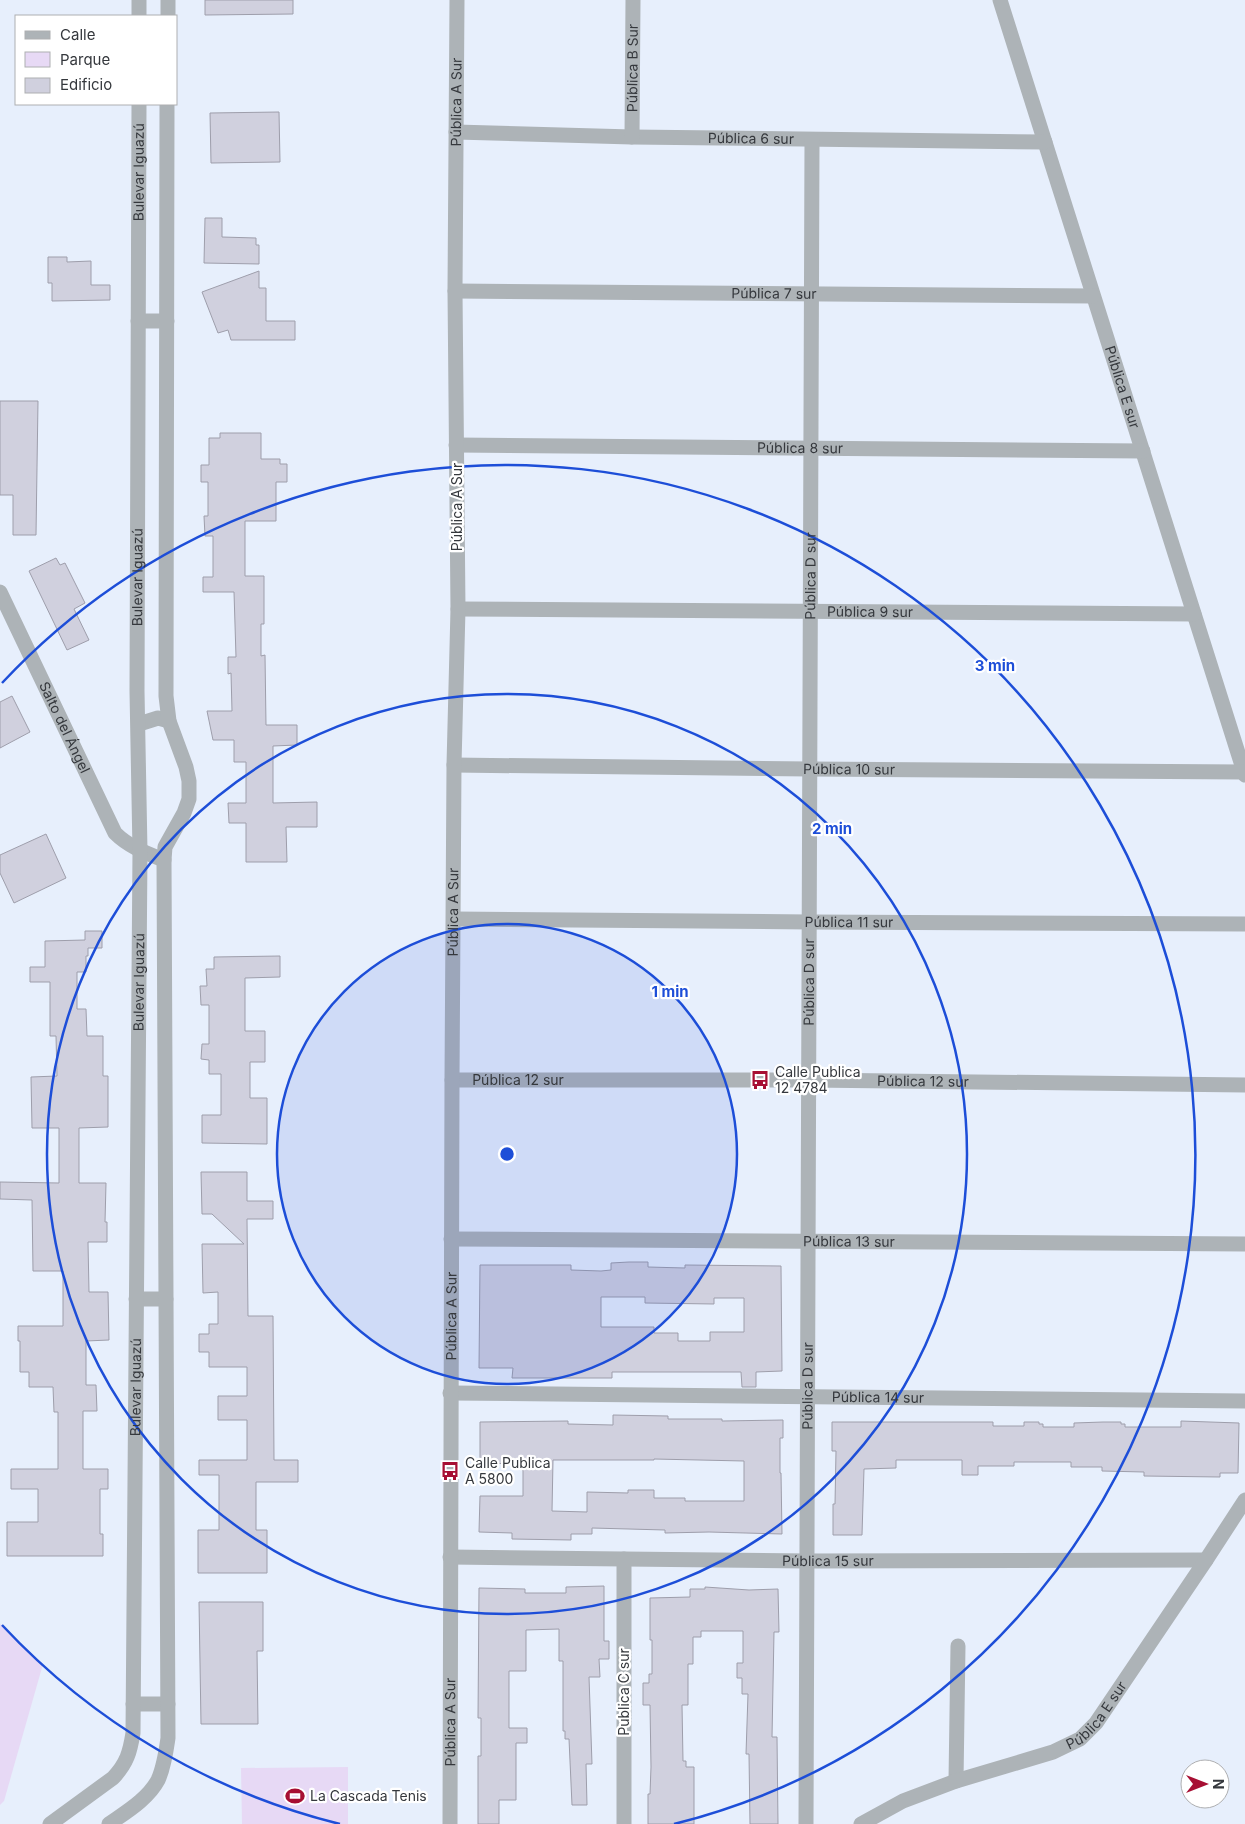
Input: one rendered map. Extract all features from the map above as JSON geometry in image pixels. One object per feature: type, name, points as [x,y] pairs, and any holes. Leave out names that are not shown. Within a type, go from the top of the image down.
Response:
[{"type":"street","points":[[139,0],[139,15]]},
{"type":"street","points":[[168,0],[168,15]]},
{"type":"street","name":"Pública A Sur","points":[[450,1824],[450,1393],[454,764],[458,609],[455,291],[457,0]]},
{"type":"street","name":"Pública B Sur","points":[[632,138],[633,0]]},
{"type":"street","name":"Pública E sur","points":[[1000,0],[1244,774]]},
{"type":"street","name":"Bulevar Iguazú","points":[[50,1824],[113,1778],[121,1769],[130,1753],[132,1732],[140,851],[137,691],[139,105]]},
{"type":"street","name":"Bulevar Iguazú","points":[[109,1824],[143,1799],[158,1780],[164,1762],[168,1738],[164,860],[165,847],[184,813],[189,799],[189,782],[186,767],[169,721],[166,696],[167,105]]},
{"type":"street","name":"Pública 6 sur","points":[[456,132],[632,138],[1045,142]]},
{"type":"street","name":"Pública D sur","points":[[806,1824],[812,140]]},
{"type":"street","name":"Pública 7 sur","points":[[455,291],[1093,296]]},
{"type":"street","points":[[138,321],[167,320]]},
{"type":"street","name":"Pública 8 sur","points":[[456,445],[1143,451]]},
{"type":"street","name":"Salto del Ángel","points":[[0,592],[115,833],[124,842],[140,851],[164,860]]},
{"type":"street","name":"Pública 9 sur","points":[[458,609],[1194,614]]},
{"type":"street","points":[[139,724],[158,718],[169,721]]},
{"type":"street","name":"Pública 10 sur","points":[[454,764],[1244,774]]},
{"type":"street","name":"Pública 11 sur","points":[[454,919],[1245,924]]},
{"type":"street","name":"Pública 12 sur","points":[[452,1080],[810,1080],[1245,1085]]},
{"type":"street","name":"Pública 13 sur","points":[[451,1239],[1245,1244]]},
{"type":"street","points":[[136,1299],[166,1299]]},
{"type":"street","name":"Pública 14 sur","points":[[450,1393],[1245,1401]]},
{"type":"street","name":"Pública E sur","points":[[861,1824],[903,1801],[956,1781],[1053,1752],[1080,1738],[1096,1723],[1245,1500]]},
{"type":"street","name":"Pública 15 sur","points":[[450,1557],[808,1561],[1206,1560]]},
{"type":"street","name":"Publica C sur","points":[[624,1559],[624,1824]]},
{"type":"street","points":[[956,1781],[958,1646]]},
{"type":"street","points":[[133,1704],[168,1704]]},
{"type":"green space","points":[[0,1624],[43,1664],[4,1801],[0,1805]]},
{"type":"green space","name":"La Cascada Tenis","points":[[348,1767],[348,1824],[242,1824],[241,1768]]},
{"type":"building","points":[[205,0],[293,0],[293,14],[205,15]]},
{"type":"building","points":[[279,112],[280,162],[211,163],[210,113]]},
{"type":"building","points":[[205,218],[222,218],[222,237],[256,238],[256,245],[259,245],[259,264],[204,263]]},
{"type":"building","points":[[48,257],[67,257],[67,262],[91,261],[91,285],[110,285],[110,300],[52,301],[52,283],[48,283]]},
{"type":"building","points":[[259,271],[259,288],[266,288],[266,321],[295,321],[295,340],[231,340],[228,330],[218,333],[202,292]]},
{"type":"building","points":[[0,401],[38,401],[36,535],[13,535],[13,495],[0,495]]},
{"type":"building","points":[[220,433],[261,433],[261,459],[280,459],[280,464],[287,464],[287,482],[276,482],[276,521],[245,521],[245,576],[264,576],[264,624],[261,624],[261,656],[265,655],[266,725],[297,725],[297,745],[273,746],[273,803],[317,802],[317,827],[286,827],[287,862],[246,862],[246,823],[229,823],[228,803],[246,803],[246,762],[234,762],[234,740],[213,740],[207,711],[232,711],[231,673],[228,674],[228,657],[236,657],[234,592],[203,592],[203,577],[213,577],[213,536],[205,536],[204,516],[208,516],[208,482],[201,482],[201,465],[209,465],[209,438],[220,438]]},
{"type":"building","points":[[56,558],[60,565],[65,563],[85,603],[74,609],[89,640],[67,650],[29,571]]},
{"type":"building","points":[[12,696],[30,732],[0,748],[0,702]]},
{"type":"building","points":[[46,834],[66,878],[14,903],[0,873],[0,855]]},
{"type":"building","points":[[85,931],[102,931],[102,948],[88,948],[86,972],[77,972],[77,1009],[86,1009],[87,1036],[103,1036],[103,1076],[108,1076],[108,1127],[79,1128],[79,1183],[106,1183],[105,1222],[107,1222],[107,1242],[88,1242],[89,1292],[108,1292],[109,1340],[86,1341],[86,1385],[96,1385],[97,1411],[83,1411],[83,1469],[108,1469],[108,1489],[100,1489],[100,1534],[103,1534],[103,1556],[7,1556],[7,1522],[38,1522],[38,1489],[11,1489],[11,1469],[58,1469],[58,1412],[54,1412],[53,1387],[29,1387],[29,1372],[20,1372],[18,1326],[63,1326],[63,1271],[33,1271],[32,1200],[0,1199],[0,1182],[59,1183],[59,1128],[32,1128],[31,1077],[57,1076],[56,1036],[50,1036],[50,982],[30,982],[30,967],[45,967],[45,941],[85,940]]},
{"type":"building","points":[[280,956],[280,977],[245,978],[245,1031],[265,1031],[265,1062],[250,1062],[250,1098],[267,1098],[267,1144],[202,1143],[202,1115],[221,1115],[221,1074],[209,1074],[209,1060],[201,1059],[202,1044],[209,1044],[209,1005],[201,1005],[200,986],[207,986],[206,969],[214,969],[214,957]]},
{"type":"building","points":[[201,1172],[247,1172],[247,1201],[273,1201],[273,1219],[247,1219],[248,1316],[273,1316],[274,1460],[298,1460],[298,1482],[256,1482],[256,1530],[267,1530],[267,1573],[198,1573],[198,1530],[219,1530],[219,1475],[199,1475],[199,1460],[247,1460],[247,1420],[218,1420],[218,1396],[247,1396],[247,1367],[209,1367],[209,1352],[199,1352],[199,1334],[209,1334],[209,1324],[218,1324],[218,1292],[203,1293],[202,1244],[244,1244],[212,1214],[202,1214]]},
{"type":"building","points":[[648,1262],[648,1267],[685,1268],[685,1265],[781,1266],[782,1371],[756,1372],[756,1387],[742,1387],[741,1372],[612,1372],[612,1378],[512,1378],[513,1368],[479,1368],[480,1265],[571,1265],[571,1270],[601,1271],[611,1270],[611,1263]],"holes":[[[601,1297],[645,1297],[645,1303],[714,1304],[714,1298],[744,1298],[744,1332],[710,1332],[710,1341],[678,1341],[678,1333],[654,1333],[654,1327],[601,1327]]]},
{"type":"building","points":[[613,1415],[668,1416],[668,1419],[722,1419],[722,1421],[783,1420],[783,1438],[780,1438],[782,1534],[665,1533],[665,1530],[592,1528],[592,1534],[571,1534],[571,1540],[512,1539],[512,1533],[479,1532],[480,1496],[523,1496],[523,1463],[480,1464],[480,1422],[568,1421],[568,1424],[613,1425]],"holes":[[[654,1459],[744,1461],[744,1501],[685,1501],[685,1498],[654,1498],[654,1490],[628,1490],[628,1493],[587,1492],[587,1512],[552,1511],[553,1460]]]},
{"type":"building","points":[[1181,1421],[1239,1423],[1238,1473],[1220,1473],[1220,1477],[1144,1476],[1144,1472],[1102,1471],[1102,1467],[1071,1467],[1071,1462],[1014,1462],[1014,1466],[978,1466],[978,1475],[962,1475],[962,1460],[896,1460],[896,1468],[864,1469],[862,1535],[833,1535],[836,1451],[832,1451],[832,1422],[993,1422],[993,1426],[1024,1426],[1024,1422],[1039,1422],[1039,1424],[1043,1424],[1043,1427],[1074,1427],[1074,1423],[1121,1422],[1121,1424],[1125,1424],[1125,1427],[1181,1427]]},
{"type":"building","points":[[604,1586],[604,1641],[609,1641],[609,1659],[599,1659],[600,1677],[589,1677],[592,1764],[586,1764],[587,1805],[572,1805],[569,1739],[565,1739],[565,1731],[563,1731],[563,1661],[559,1661],[559,1629],[526,1630],[526,1671],[509,1671],[509,1728],[527,1728],[527,1743],[516,1743],[516,1800],[499,1800],[499,1824],[478,1824],[478,1756],[481,1756],[481,1718],[478,1718],[479,1588],[525,1589],[525,1593],[566,1593],[566,1587]]},
{"type":"building","points":[[705,1587],[749,1590],[778,1589],[779,1632],[774,1632],[772,1737],[777,1737],[778,1824],[750,1824],[749,1754],[746,1754],[748,1694],[742,1694],[742,1678],[737,1678],[737,1663],[743,1663],[743,1631],[701,1631],[701,1637],[693,1637],[693,1664],[688,1664],[688,1705],[682,1705],[683,1761],[686,1761],[686,1767],[694,1767],[694,1824],[648,1824],[648,1794],[650,1794],[651,1767],[650,1705],[643,1705],[643,1683],[649,1683],[649,1674],[652,1674],[650,1598],[690,1597],[690,1589],[705,1589]]},
{"type":"building","points":[[199,1602],[263,1602],[263,1651],[257,1651],[258,1724],[201,1724]]},
{"type":"place","name":"Calle Publica 12 4784","points":[[760,1080]]},
{"type":"place","name":"Calle Publica A 5800","points":[[450,1471]]},
{"type":"place","name":"La Cascada Tenis","points":[[295,1796]]}]
